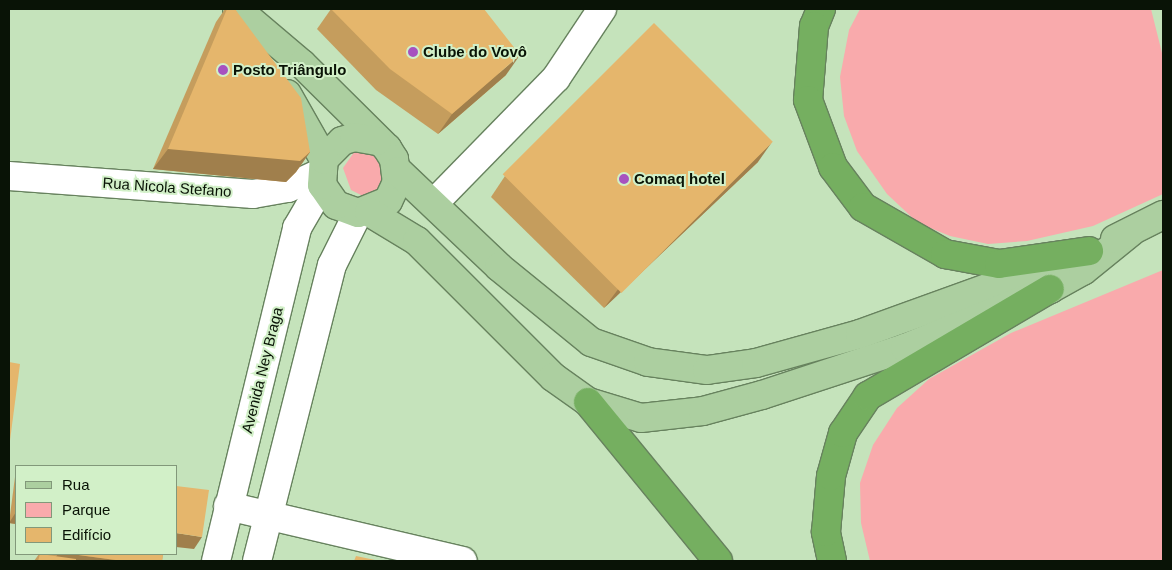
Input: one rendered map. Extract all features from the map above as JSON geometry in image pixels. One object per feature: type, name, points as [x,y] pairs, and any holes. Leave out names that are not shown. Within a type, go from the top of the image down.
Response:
[{"type":"highway","points":[[821,9],[814,26],[808,100],[833,167],[863,208],[945,254],[998,264],[1089,251]]},
{"type":"highway","points":[[832,561],[826,532],[831,476],[843,433],[868,396],[1050,290]]},
{"type":"highway","points":[[588,402],[718,561]]},
{"type":"main road","points":[[246,18],[323,172],[336,205],[363,213],[417,241],[553,377],[588,402],[641,418],[703,411],[905,348],[1050,290],[1083,270],[1131,232]]},
{"type":"main road","points":[[246,18],[302,64],[394,158],[398,171],[435,202],[499,267],[591,342],[648,362],[706,370],[756,363],[860,334],[1089,251],[1163,215]]},
{"type":"main road","points":[[323,172],[342,140],[354,137],[377,141]]},
{"type":"main road","points":[[363,213],[388,201],[398,171]]},
{"type":"street","points":[[435,202],[556,78],[602,9]]},
{"type":"street","name":"Rua Nicola Stefano","points":[[9,176],[253,194],[288,188],[323,172]]},
{"type":"street","name":"Avenida Ney Braga","points":[[216,561],[297,228],[323,172]]},
{"type":"street","points":[[256,561],[266,512],[332,265],[363,213]]},
{"type":"street","points":[[228,506],[266,512],[463,561]]},
{"type":"green space","points":[[860,9],[1151,9],[1163,57],[1163,194],[1093,226],[1027,241],[988,244],[950,236],[918,223],[887,194],[857,151],[844,116],[840,77],[849,30]]},
{"type":"green space","points":[[357,148],[380,148],[388,189],[365,197],[351,190],[343,168]]},
{"type":"green space","points":[[1163,270],[1163,561],[870,561],[861,523],[860,483],[873,445],[897,408],[929,379],[1011,333]]},
{"type":"building","name":"Posto Triângulo","points":[[227,9],[235,9],[301,98],[310,152],[300,161],[168,149]]},
{"type":"building","name":"Clube do Vovô","points":[[331,9],[484,9],[520,55],[452,114],[390,69]]},
{"type":"building","name":"Comaq hotel","points":[[654,23],[773,142],[621,293],[503,174]]},
{"type":"building","points":[[9,362],[20,364],[9,448]]},
{"type":"building","points":[[178,486],[209,490],[202,537],[178,533]]},
{"type":"building","points":[[40,555],[76,559],[76,561],[38,561]]},
{"type":"building","points":[[78,555],[163,555],[162,561],[123,561]]},
{"type":"building","points":[[356,556],[380,561],[354,561]]},
{"type":"place","name":"Clube do Vovô","points":[[413,52]]},
{"type":"place","name":"Posto Triângulo","points":[[223,70]]},
{"type":"place","name":"Comaq hotel","points":[[624,179]]}]
